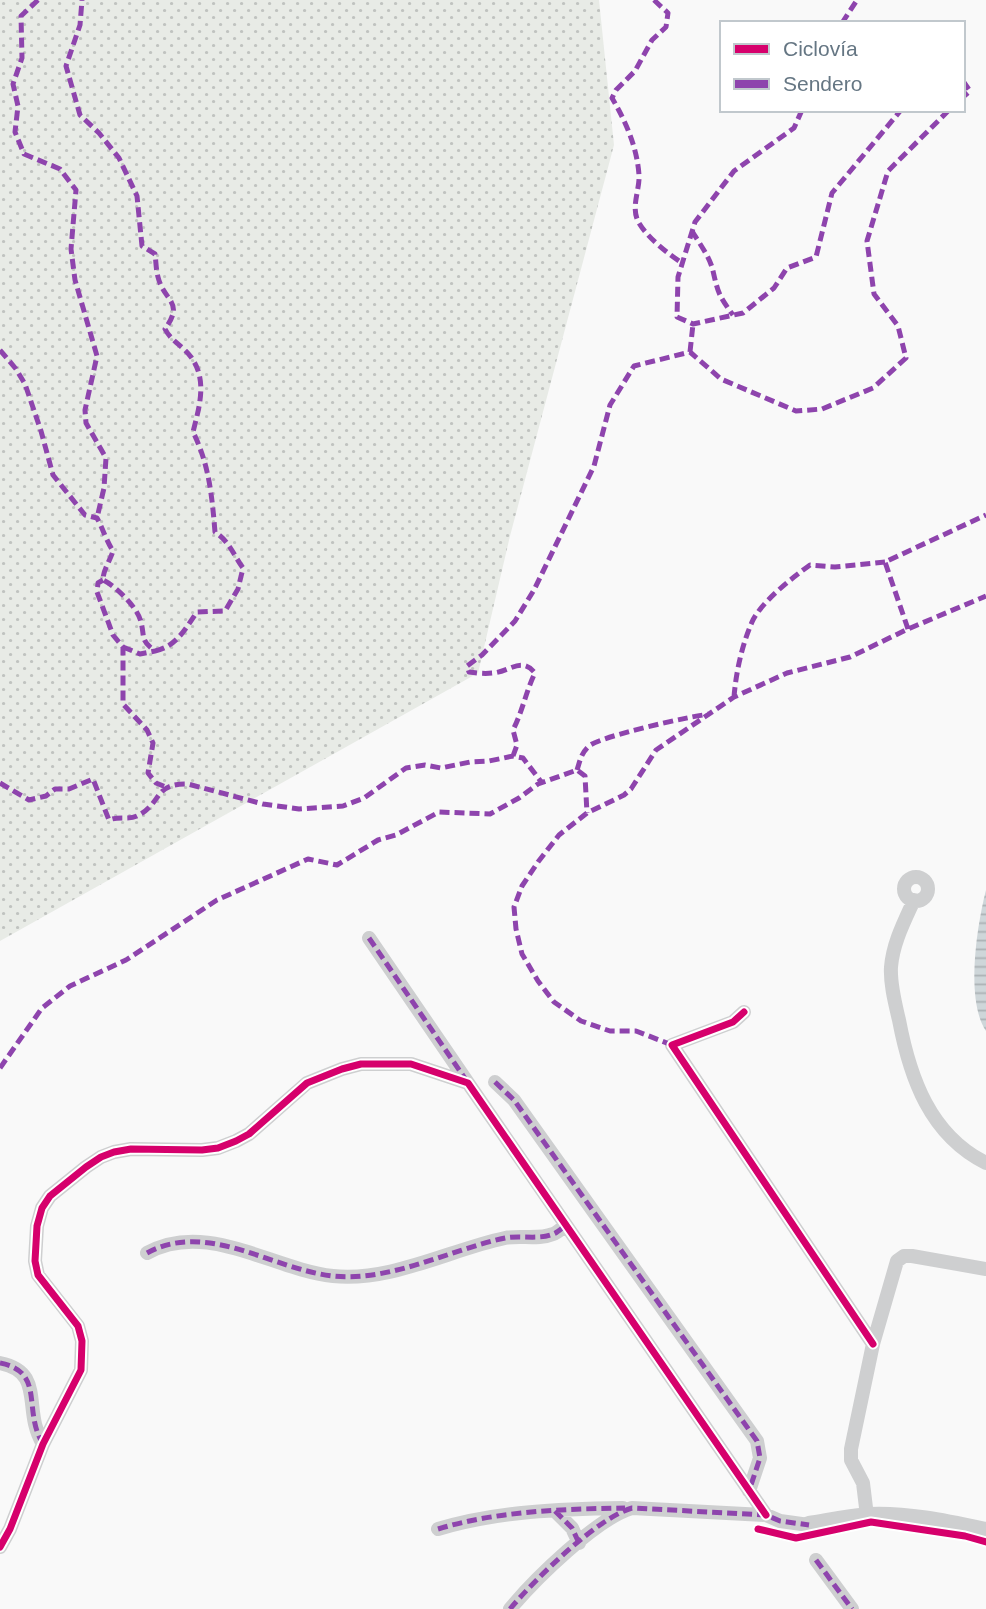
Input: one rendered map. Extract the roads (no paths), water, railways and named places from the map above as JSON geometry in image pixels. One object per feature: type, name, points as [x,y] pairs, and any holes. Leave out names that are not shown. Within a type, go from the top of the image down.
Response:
[{"type":"street","points":[[914,900],[898,935],[891,968],[905,1051],[921,1098],[933,1119],[949,1137],[986,1163]]},
{"type":"street","points":[[369,938],[766,1515]]},
{"type":"street","points":[[744,1012],[733,1022],[672,1045],[873,1344]]},
{"type":"street","points":[[0,1547],[10,1529],[43,1444],[81,1370],[83,1359],[78,1326],[38,1275],[35,1261],[41,1208],[62,1185],[101,1157],[114,1152],[131,1149],[218,1148],[249,1134],[307,1083],[361,1064],[411,1064],[468,1083]]},
{"type":"street","points":[[495,1082],[514,1100],[757,1441],[760,1458],[749,1491]]},
{"type":"street","points":[[147,1253],[162,1244],[200,1241],[222,1245],[310,1273],[351,1277],[436,1259],[503,1238],[553,1234],[566,1225]]},
{"type":"street","points":[[867,1516],[863,1483],[851,1460],[851,1449],[873,1344],[897,1261],[904,1256],[986,1269]]},
{"type":"street","points":[[0,1363],[15,1366],[24,1373],[29,1382],[36,1433],[43,1444]]},
{"type":"street","points":[[438,1529],[466,1520],[555,1511],[632,1508],[766,1515],[780,1521],[809,1525],[867,1516],[921,1520],[986,1531]]},
{"type":"street","points":[[510,1609],[530,1586],[579,1543],[618,1512],[632,1508]]},
{"type":"street","points":[[555,1511],[572,1528],[579,1543]]},
{"type":"street","points":[[816,1560],[852,1609]]}]
